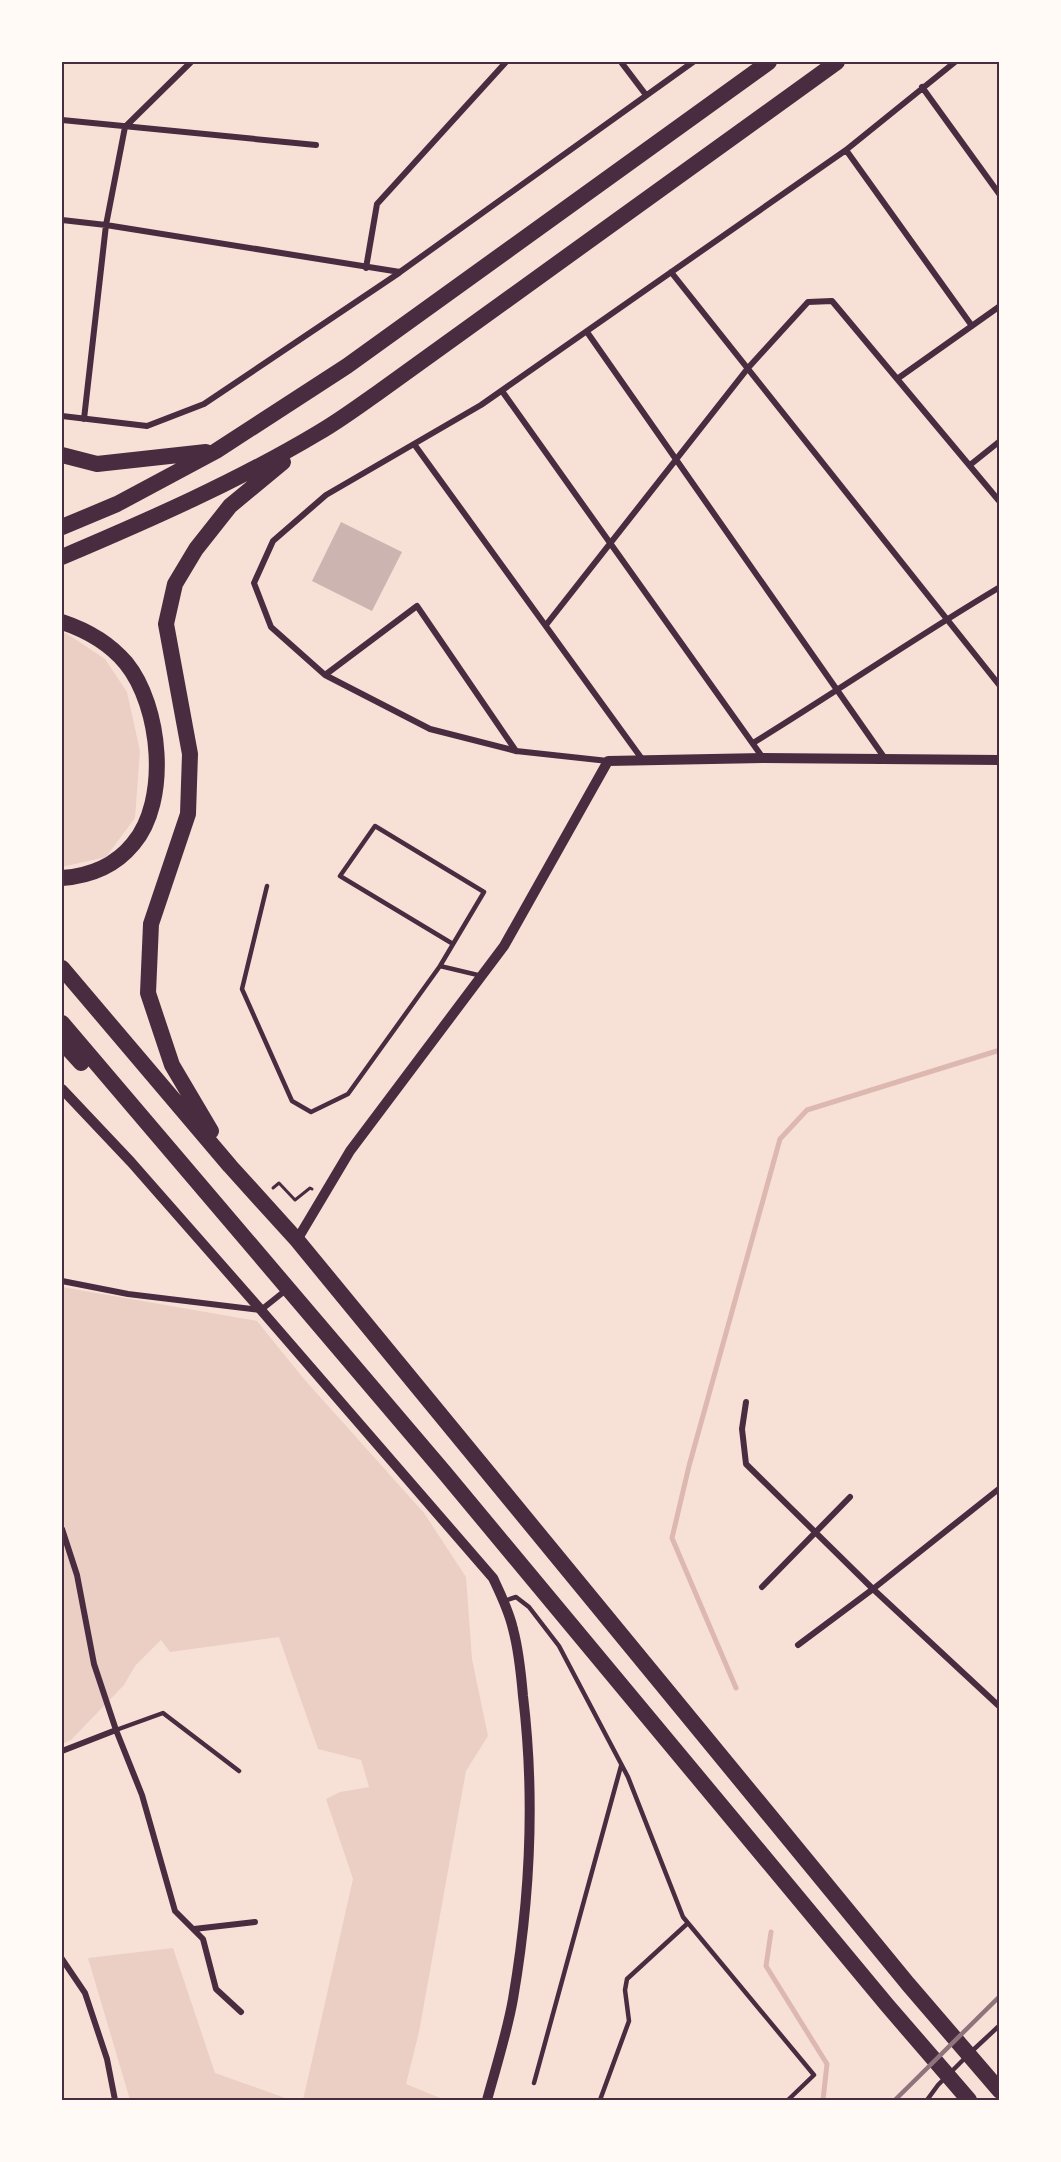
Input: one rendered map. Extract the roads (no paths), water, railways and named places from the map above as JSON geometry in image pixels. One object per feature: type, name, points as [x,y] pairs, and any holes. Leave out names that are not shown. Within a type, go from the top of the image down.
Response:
[{"type":"highway","points":[[62,527],[117,504],[216,451],[347,366],[769,62]]},
{"type":"highway","points":[[62,557],[149,520],[264,464],[320,432],[379,392],[837,62]]},
{"type":"highway","points":[[231,1166],[172,1065],[148,993],[151,924],[188,814],[190,754],[173,673],[166,624],[174,584],[196,549],[230,506],[320,432]]},
{"type":"highway","points":[[62,455],[98,464],[216,451]]},
{"type":"highway","points":[[62,622],[102,642],[127,664],[136,678],[149,711],[154,729],[156,767],[151,807],[145,826],[134,843],[119,858],[101,870],[81,876],[62,878]]},
{"type":"highway","points":[[62,968],[297,1240],[908,1984],[999,2091]]},
{"type":"highway","points":[[62,1023],[444,1472],[887,2005],[969,2100]]},
{"type":"highway","points":[[62,1042],[287,1289]]},
{"type":"street","points":[[84,419],[106,225],[125,127],[191,62]]},
{"type":"street","points":[[366,268],[377,204],[506,62]]},
{"type":"street","points":[[621,62],[646,95]]},
{"type":"street","points":[[62,416],[147,426],[204,404],[400,272],[693,62]]},
{"type":"street","points":[[955,62],[846,150],[502,391],[326,495],[273,541],[254,583],[271,627],[325,675],[430,729],[516,751],[608,761],[763,758],[999,760]]},
{"type":"street","points":[[922,87],[999,195]]},
{"type":"street","points":[[62,120],[316,146]]},
{"type":"street","points":[[846,150],[972,326]]},
{"type":"street","points":[[62,220],[400,272]]},
{"type":"street","points":[[671,272],[999,686]]},
{"type":"street","points":[[546,625],[748,368],[808,302],[832,301],[999,502]]},
{"type":"street","points":[[897,380],[999,306]]},
{"type":"street","points":[[587,332],[886,760]]},
{"type":"street","points":[[502,391],[763,758]]},
{"type":"street","points":[[970,465],[999,441]]},
{"type":"street","points":[[414,444],[642,759]]},
{"type":"street","points":[[753,743],[999,587]]},
{"type":"street","points":[[325,675],[417,606],[516,751]]},
{"type":"street","points":[[297,1240],[350,1151],[504,946],[608,761]]},
{"type":"street","points":[[62,1089],[261,1310],[492,1578],[504,1601],[513,1627],[519,1656],[528,1736],[529,1814],[525,1913],[514,1990],[487,2100]]},
{"type":"street","points":[[62,1281],[128,1294],[261,1310],[287,1289]]},
{"type":"street","points":[[746,1402],[742,1429],[746,1464],[873,1589],[999,1707]]},
{"type":"street","points":[[798,1645],[873,1589],[999,1488]]},
{"type":"street","points":[[762,1587],[850,1497]]},
{"type":"street","points":[[62,1529],[77,1575],[94,1664],[116,1730],[142,1795],[175,1911],[203,1940],[216,1989],[241,2012]]},
{"type":"street","points":[[62,1751],[116,1730]]},
{"type":"street","points":[[194,1929],[255,1922]]},
{"type":"street","points":[[62,1959],[85,1993],[107,2059],[115,2100]]},
{"type":"lane","points":[[267,886],[242,989],[292,1101],[311,1112],[348,1094],[440,966],[484,892],[375,826],[340,876],[453,944]]},
{"type":"lane","points":[[440,966],[482,976]]},
{"type":"lane","points":[[504,1601],[516,1597],[530,1607],[559,1646],[621,1766],[683,1917],[814,2075],[788,2100]]},
{"type":"lane","points":[[116,1730],[163,1713],[238,1772]]},
{"type":"lane","points":[[534,2083],[621,1766]]},
{"type":"lane","points":[[600,2100],[629,2021],[625,1990],[627,1979],[688,1923]]},
{"type":"lane","points":[[927,2100],[938,2085],[990,2031],[999,2025]]},
{"type":"waterway","points":[[736,1688],[672,1538],[689,1466],[780,1139],[807,1110],[1000,1050]]},
{"type":"waterway","points":[[771,1932],[766,1966],[827,2064],[823,2100]]},
{"type":"railway","points":[[895,2100],[1000,1996]]}]
